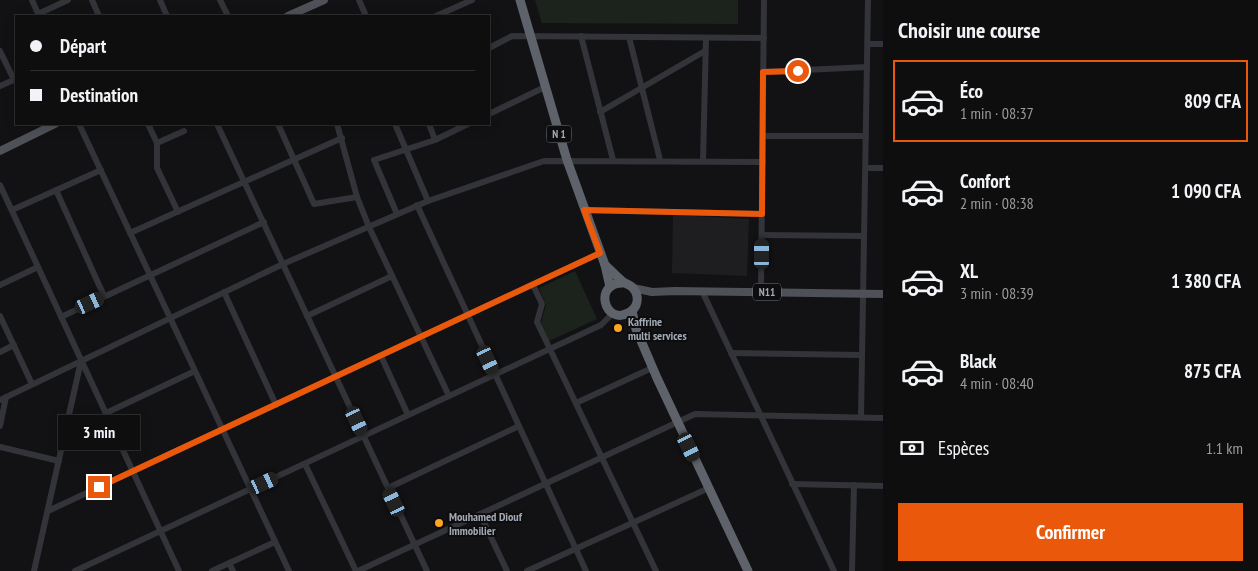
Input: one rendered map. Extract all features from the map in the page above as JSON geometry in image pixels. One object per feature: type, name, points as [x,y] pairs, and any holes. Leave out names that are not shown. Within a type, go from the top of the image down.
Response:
[{"type":"highway","name":"N 1","points":[[520,0],[567,160],[605,265],[610,287]]},
{"type":"highway","name":"N 1","points":[[605,265],[624,283]]},
{"type":"highway","points":[[624,283],[634,288],[637,302],[632,311],[623,315],[613,313],[604,301],[606,291],[610,287],[614,284],[624,283]]},
{"type":"highway","points":[[632,311],[636,329],[652,368],[748,571]]},
{"type":"highway","points":[[623,315],[636,329]]},
{"type":"main road","points":[[302,13],[324,0]]},
{"type":"main road","points":[[0,150],[53,125]]},
{"type":"main road","points":[[634,288],[652,292]]},
{"type":"main road","points":[[637,302],[652,292]]},
{"type":"main road","name":"N11","points":[[652,292],[883,294]]},
{"type":"street","points":[[32,0],[39,15],[68,0]]},
{"type":"street","points":[[92,0],[99,15]]},
{"type":"street","points":[[160,0],[167,15]]},
{"type":"street","points":[[220,0],[228,15]]},
{"type":"street","points":[[358,0],[366,15]]},
{"type":"street","points":[[438,15],[472,0]]},
{"type":"street","points":[[761,292],[764,0]]},
{"type":"street","points":[[861,418],[868,0]]},
{"type":"street","points":[[490,47],[512,36],[764,38]]},
{"type":"street","points":[[581,36],[613,160]]},
{"type":"street","points":[[629,37],[660,160]]},
{"type":"street","points":[[703,161],[706,38]]},
{"type":"street","points":[[868,44],[883,44]]},
{"type":"street","points":[[0,51],[15,79],[0,86]]},
{"type":"street","points":[[600,112],[705,51]]},
{"type":"street","points":[[763,72],[867,67]]},
{"type":"street","points":[[490,114],[545,87]]},
{"type":"street","points":[[79,125],[289,571]]},
{"type":"street","points":[[148,125],[157,143],[157,168],[178,212]]},
{"type":"street","points":[[217,125],[427,571]]},
{"type":"street","points":[[278,125],[314,204],[357,198]]},
{"type":"street","points":[[338,125],[357,198],[449,396]]},
{"type":"street","points":[[395,125],[428,201]]},
{"type":"street","points":[[429,125],[435,140]]},
{"type":"street","points":[[397,214],[374,160],[435,140],[466,125]]},
{"type":"street","points":[[157,143],[184,131]]},
{"type":"street","points":[[763,136],[866,136]]},
{"type":"street","points":[[130,233],[342,138]]},
{"type":"street","points":[[0,426],[3,398],[283,264],[428,201],[544,161],[660,160],[762,162]]},
{"type":"street","points":[[866,168],[883,168]]},
{"type":"street","points":[[12,210],[101,170]]},
{"type":"street","points":[[0,185],[179,571]]},
{"type":"street","points":[[56,190],[104,296]]},
{"type":"street","points":[[417,206],[586,571]]},
{"type":"street","points":[[584,210],[762,214]]},
{"type":"street","points":[[61,317],[264,222]]},
{"type":"street","points":[[762,235],[864,236]]},
{"type":"street","points":[[48,511],[600,253]]},
{"type":"street","points":[[0,285],[38,267]]},
{"type":"street","points":[[307,316],[392,276]]},
{"type":"street","points":[[533,285],[542,304],[537,322],[656,571]]},
{"type":"street","points":[[702,291],[834,571]]},
{"type":"street","points":[[224,292],[276,405]]},
{"type":"street","points":[[75,571],[601,325],[613,313]]},
{"type":"street","points":[[0,316],[32,384]]},
{"type":"street","points":[[0,352],[14,345]]},
{"type":"street","points":[[731,354],[862,355]]},
{"type":"street","points":[[381,356],[408,415]]},
{"type":"street","points":[[34,571],[81,361]]},
{"type":"street","points":[[576,403],[652,368]]},
{"type":"street","points":[[106,413],[195,371]]},
{"type":"street","points":[[305,464],[357,571],[695,414],[883,418]]},
{"type":"street","points":[[388,488],[519,426]]},
{"type":"street","points":[[0,447],[59,460]]},
{"type":"street","points":[[792,484],[883,486]]},
{"type":"street","points":[[852,571],[854,485]]},
{"type":"street","points":[[527,571],[709,488]]},
{"type":"street","points":[[480,514],[507,571]]},
{"type":"street","points":[[212,571],[275,542]]},
{"type":"street","points":[[229,563],[233,571]]},
{"type":"shaded area","points":[[535,0],[738,0],[738,24],[542,23]]},
{"type":"shaded area","points":[[673,215],[749,219],[747,276],[672,273]]},
{"type":"shaded area","points":[[575,271],[597,319],[549,341],[541,323],[546,305],[539,288]]},
{"type":"place","name":"Kaffrine multi services","points":[[618,328]]},
{"type":"place","name":"Mouhamed Diouf Immobilier","points":[[439,523]]},
{"type":"route","points":[[99,487],[600,253],[584,210],[762,214],[763,72],[798,71]]}]
